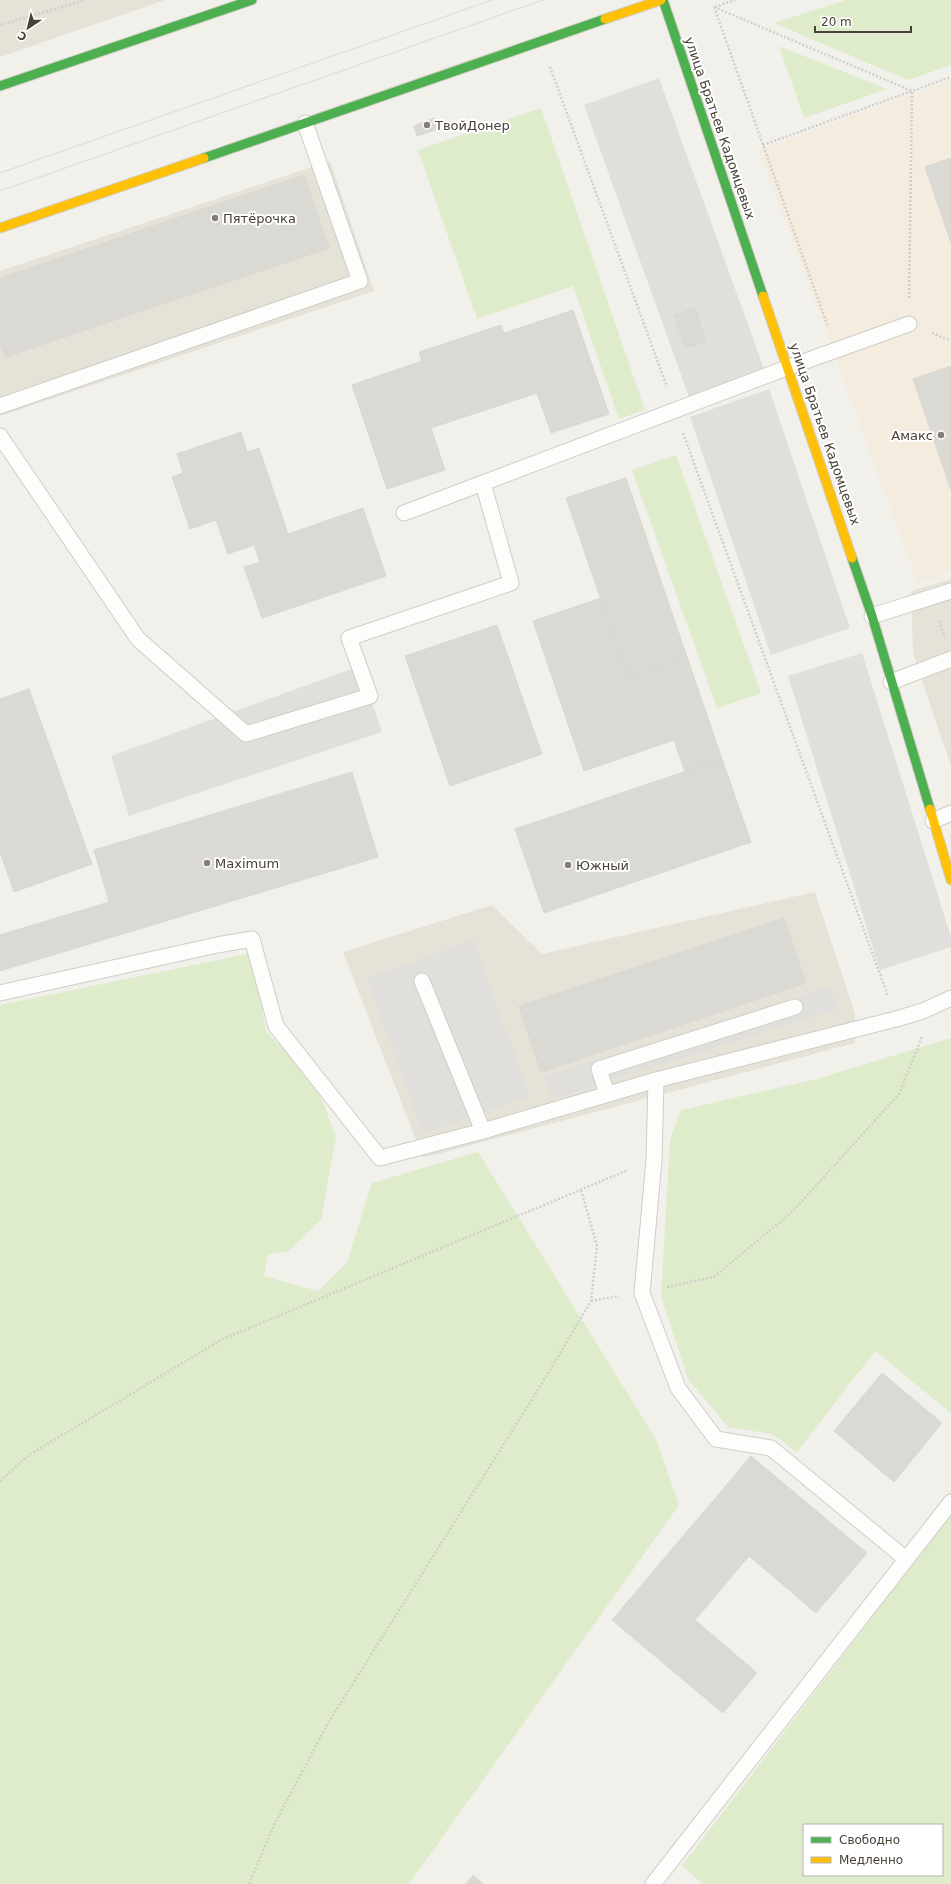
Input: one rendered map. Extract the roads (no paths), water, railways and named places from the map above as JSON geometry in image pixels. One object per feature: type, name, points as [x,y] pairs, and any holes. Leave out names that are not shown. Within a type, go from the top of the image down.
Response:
[{"type":"street","points":[[0,86],[252,0]]},
{"type":"street","points":[[0,228],[662,0]]},
{"type":"street","name":"улица Братьев Кадомцевых","points":[[662,0],[872,616],[951,880]]},
{"type":"lane","points":[[0,406],[360,281],[305,123]]},
{"type":"lane","points":[[404,513],[788,367],[909,324]]},
{"type":"lane","points":[[0,436],[138,639],[246,734],[370,696],[349,638],[511,583],[483,483]]},
{"type":"lane","points":[[872,616],[951,591]]},
{"type":"lane","points":[[891,682],[951,659]]},
{"type":"lane","points":[[933,821],[951,813]]},
{"type":"lane","points":[[0,993],[216,945],[252,939],[276,1026],[380,1158],[483,1131],[656,1080],[896,1019],[923,1011],[951,998]]},
{"type":"lane","points":[[422,981],[483,1131]]},
{"type":"lane","points":[[607,1094],[599,1069],[795,1007]]},
{"type":"lane","points":[[656,1080],[654,1160],[642,1293],[678,1388],[716,1439],[771,1448],[906,1559]]},
{"type":"lane","points":[[653,1884],[951,1502]]},
{"type":"tram line","points":[[0,173],[492,0]]},
{"type":"tram line","points":[[0,191],[543,0]]},
{"type":"place","name":"ТвойДонер","points":[[427,125]]},
{"type":"place","name":"Пятёрочка","points":[[215,218]]},
{"type":"place","name":"Амакс","points":[[941,435]]},
{"type":"place","name":"Maximum","points":[[207,863]]},
{"type":"place","name":"Южный","points":[[568,865]]}]
